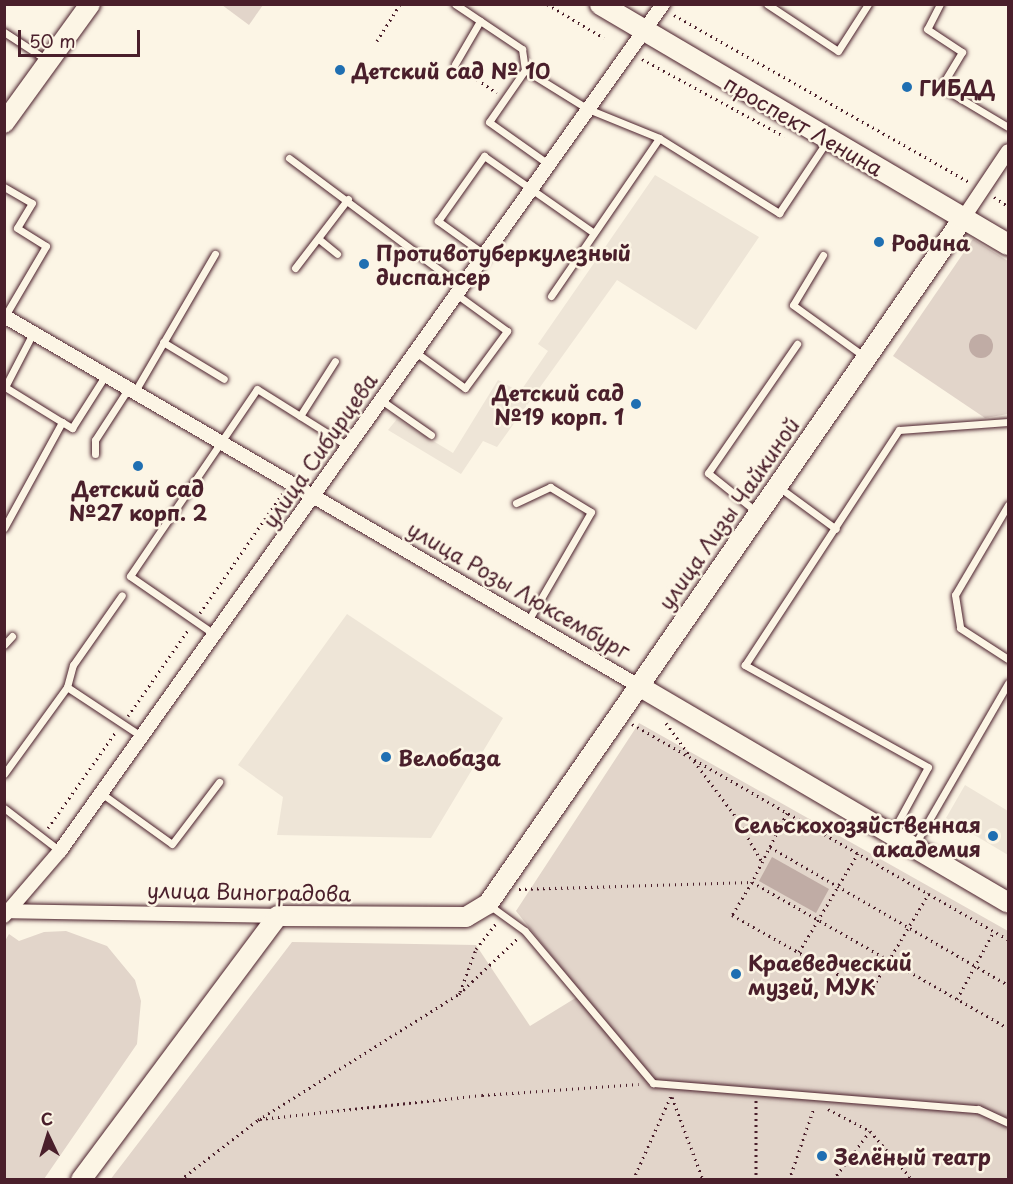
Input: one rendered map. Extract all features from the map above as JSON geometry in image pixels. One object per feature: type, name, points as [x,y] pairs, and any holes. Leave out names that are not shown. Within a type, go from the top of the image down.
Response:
[{"type":"main road","name":"проспект Ленина","points":[[600,4],[1008,244]]},
{"type":"street","points":[[4,123],[90,4]]},
{"type":"street","name":"улица Сибирцева","points":[[5,913],[60,851],[644,31],[668,9]]},
{"type":"street","name":"улица Лизы Чайкиной","points":[[496,903],[637,685],[1008,151]]},
{"type":"street","name":"улица Розы Люксембург","points":[[5,316],[1008,903]]},
{"type":"street","name":"улица Виноградова","points":[[5,913],[466,917],[496,903]]},
{"type":"street","points":[[81,1179],[278,916]]},
{"type":"lane","points":[[455,4],[522,49],[525,70],[489,122],[548,164]]},
{"type":"lane","points":[[767,4],[838,51],[868,4]]},
{"type":"lane","points":[[940,4],[927,29],[962,52],[941,87],[1008,127]]},
{"type":"lane","points":[[455,64],[480,21]]},
{"type":"lane","points":[[4,32],[49,62]]},
{"type":"lane","points":[[525,70],[588,109],[659,138],[779,213],[828,140]]},
{"type":"lane","points":[[551,296],[659,138]]},
{"type":"lane","points":[[484,254],[438,221],[484,156],[594,233]]},
{"type":"lane","points":[[289,158],[348,199],[507,331],[465,388],[414,351]]},
{"type":"lane","points":[[4,187],[32,203],[16,228],[46,246],[5,316]]},
{"type":"lane","points":[[295,268],[320,240],[348,199]]},
{"type":"lane","points":[[320,240],[337,254]]},
{"type":"lane","points":[[95,454],[95,440],[163,342],[215,254]]},
{"type":"lane","points":[[823,255],[793,305],[865,357]]},
{"type":"lane","points":[[33,333],[5,387],[72,428],[105,375]]},
{"type":"lane","points":[[163,342],[224,379]]},
{"type":"lane","points":[[758,513],[708,473],[797,344]]},
{"type":"lane","points":[[300,416],[335,361]]},
{"type":"lane","points":[[214,634],[130,576],[222,444],[257,389],[348,446]]},
{"type":"lane","points":[[381,400],[431,435]]},
{"type":"lane","points":[[4,528],[62,422]]},
{"type":"lane","points":[[891,835],[928,767],[745,665],[836,530],[899,430],[1008,422]]},
{"type":"lane","points":[[777,486],[836,530]]},
{"type":"lane","points":[[516,503],[550,487],[591,512],[528,621]]},
{"type":"lane","points":[[1008,505],[955,595],[960,628],[1008,659]]},
{"type":"lane","points":[[4,774],[67,687],[73,665],[122,595]]},
{"type":"lane","points":[[4,645],[12,636]]},
{"type":"lane","points":[[913,848],[1008,683]]},
{"type":"lane","points":[[67,687],[141,736]]},
{"type":"lane","points":[[101,793],[172,844],[219,782]]},
{"type":"lane","points":[[4,808],[60,851]]},
{"type":"lane","points":[[496,903],[525,931],[653,1083],[978,1109],[1008,1123]]},
{"type":"path","points":[[377,41],[400,4]]},
{"type":"path","points":[[547,4],[604,38]]},
{"type":"path","points":[[668,9],[958,176]]},
{"type":"path","points":[[640,58],[786,136]]},
{"type":"path","points":[[455,64],[506,99]]},
{"type":"path","points":[[42,837],[289,484]]},
{"type":"path","points":[[617,715],[1008,939]]},
{"type":"path","points":[[664,722],[736,817],[762,862]]},
{"type":"path","points":[[787,813],[752,882],[732,915],[870,992],[928,894]]},
{"type":"path","points":[[770,847],[1008,985]]},
{"type":"path","points":[[798,952],[858,853]]},
{"type":"path","points":[[459,994],[496,903],[752,882],[1008,1028]]},
{"type":"path","points":[[180,1179],[258,1120],[459,994],[525,931]]},
{"type":"path","points":[[957,999],[994,931]]},
{"type":"path","points":[[258,1120],[482,1095],[653,1083]]},
{"type":"path","points":[[633,1179],[676,1086]]},
{"type":"path","points":[[671,1096],[704,1179]]},
{"type":"path","points":[[756,1179],[756,1097],[766,1098]]},
{"type":"path","points":[[789,1179],[816,1102],[806,1102]]},
{"type":"path","points":[[825,1107],[870,1131],[910,1177],[906,1179]]},
{"type":"path","points":[[833,1179],[870,1131]]},
{"type":"shaded area","points":[[222,5],[263,5],[249,25]]},
{"type":"shaded area","points":[[655,175],[759,237],[696,330],[617,280],[497,447],[483,441],[461,474],[388,430],[397,419],[453,453],[498,380],[520,392],[548,351],[538,344]]},
{"type":"shaded area","points":[[973,239],[1008,261],[1008,414],[985,418],[893,356]]},
{"type":"shaded area","points":[[981,334],[990,337],[993,346],[990,355],[981,358],[972,355],[969,346],[972,337]]},
{"type":"shaded area","points":[[347,614],[503,718],[431,838],[277,835],[283,797],[238,765]]},
{"type":"shaded area","points":[[639,723],[1008,931],[1008,1179],[110,1180],[292,942],[476,945],[530,1026],[582,994],[516,911]]},
{"type":"shaded area","name":"Сельскохозяйственная академия","points":[[965,785],[1008,811],[1008,855],[946,818]]},
{"type":"shaded area","points":[[772,857],[829,889],[816,913],[759,881]]},
{"type":"shaded area","points":[[66,931],[107,946],[135,980],[141,1001],[137,1044],[44,1179],[5,1179],[5,941],[9,934],[19,941],[44,932]]},
{"type":"place","name":"Детский сад № 10","points":[[340,70]]},
{"type":"place","name":"ГИБДД","points":[[907,87]]},
{"type":"place","name":"Родина","points":[[879,242]]},
{"type":"place","name":"Противотуберкулезный диспансер","points":[[364,264]]},
{"type":"place","name":"Детский сад №19 корп. 1","points":[[636,404]]},
{"type":"place","name":"Детский сад №27 корп. 2","points":[[138,466]]},
{"type":"place","name":"Велобаза","points":[[386,757]]},
{"type":"place","name":"Сельскохозяйственная академия","points":[[993,836]]},
{"type":"place","name":"Краеведческий музей, МУК","points":[[736,974]]},
{"type":"place","name":"Зелёный театр","points":[[822,1156]]}]
